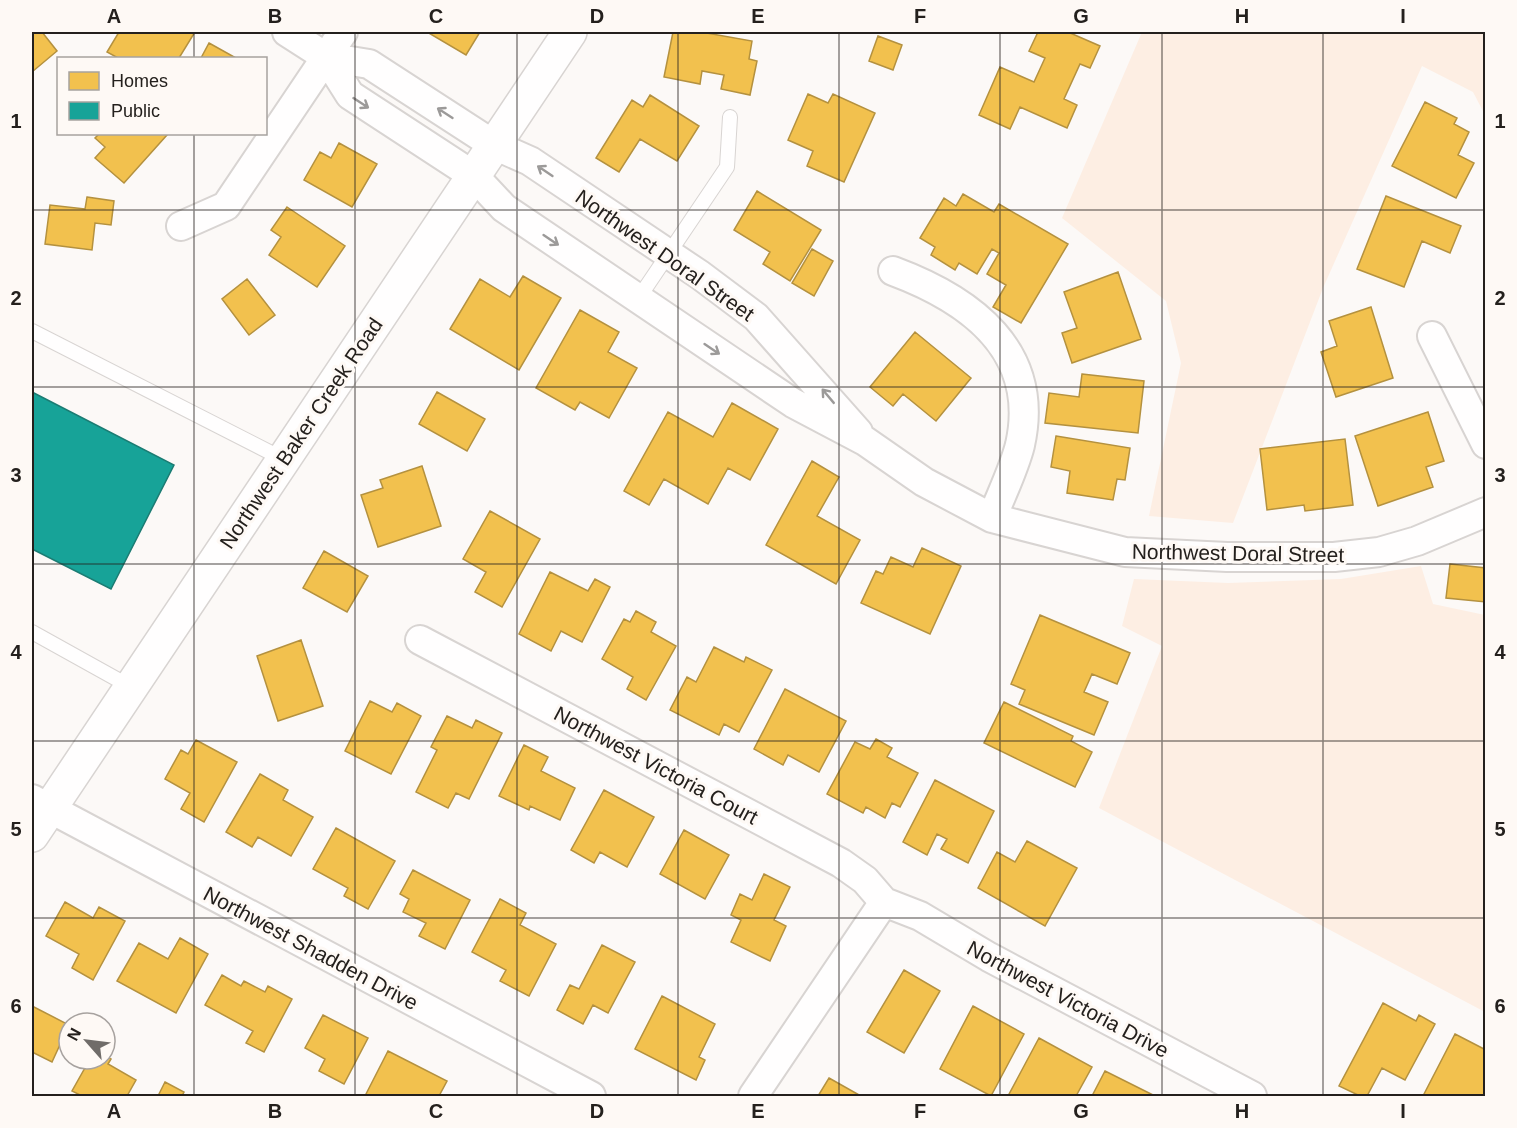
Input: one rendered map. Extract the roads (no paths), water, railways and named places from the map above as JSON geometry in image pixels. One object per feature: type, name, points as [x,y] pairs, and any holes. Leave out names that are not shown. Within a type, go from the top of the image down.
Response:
[{"type":"main road","name":"Northwest Baker Creek Road","points":[[37,814],[131,687],[570,32]]},
{"type":"street","points":[[287,32],[326,57]]},
{"type":"street","points":[[181,226],[226,206],[343,32]]},
{"type":"street","name":"Northwest Doral Street","points":[[326,57],[369,64],[494,145],[530,161],[669,253],[756,316],[865,441]]},
{"type":"street","name":"Northwest Doral Street","points":[[326,57],[350,95],[474,176],[504,208],[793,403],[865,441],[924,482],[992,518],[1125,552],[1227,557],[1334,557],[1379,552],[1417,541],[1485,512]]},
{"type":"street","points":[[894,271],[927,283],[980,317],[1006,346],[1020,382],[1023,411],[1020,446],[992,518]]},
{"type":"street","points":[[1432,336],[1485,444]]},
{"type":"street","name":"Northwest Victoria Court","points":[[420,640],[840,863],[864,880],[885,902]]},
{"type":"street","name":"Northwest Shadden Drive","points":[[37,814],[591,1096]]},
{"type":"street","points":[[753,1096],[885,902]]},
{"type":"street","name":"Northwest Victoria Drive","points":[[885,902],[920,916],[989,957],[1252,1096]]},
{"type":"lane","points":[[638,299],[727,168],[730,117]]},
{"type":"lane","points":[[32,331],[284,459]]},
{"type":"lane","points":[[32,632],[131,687]]}]
